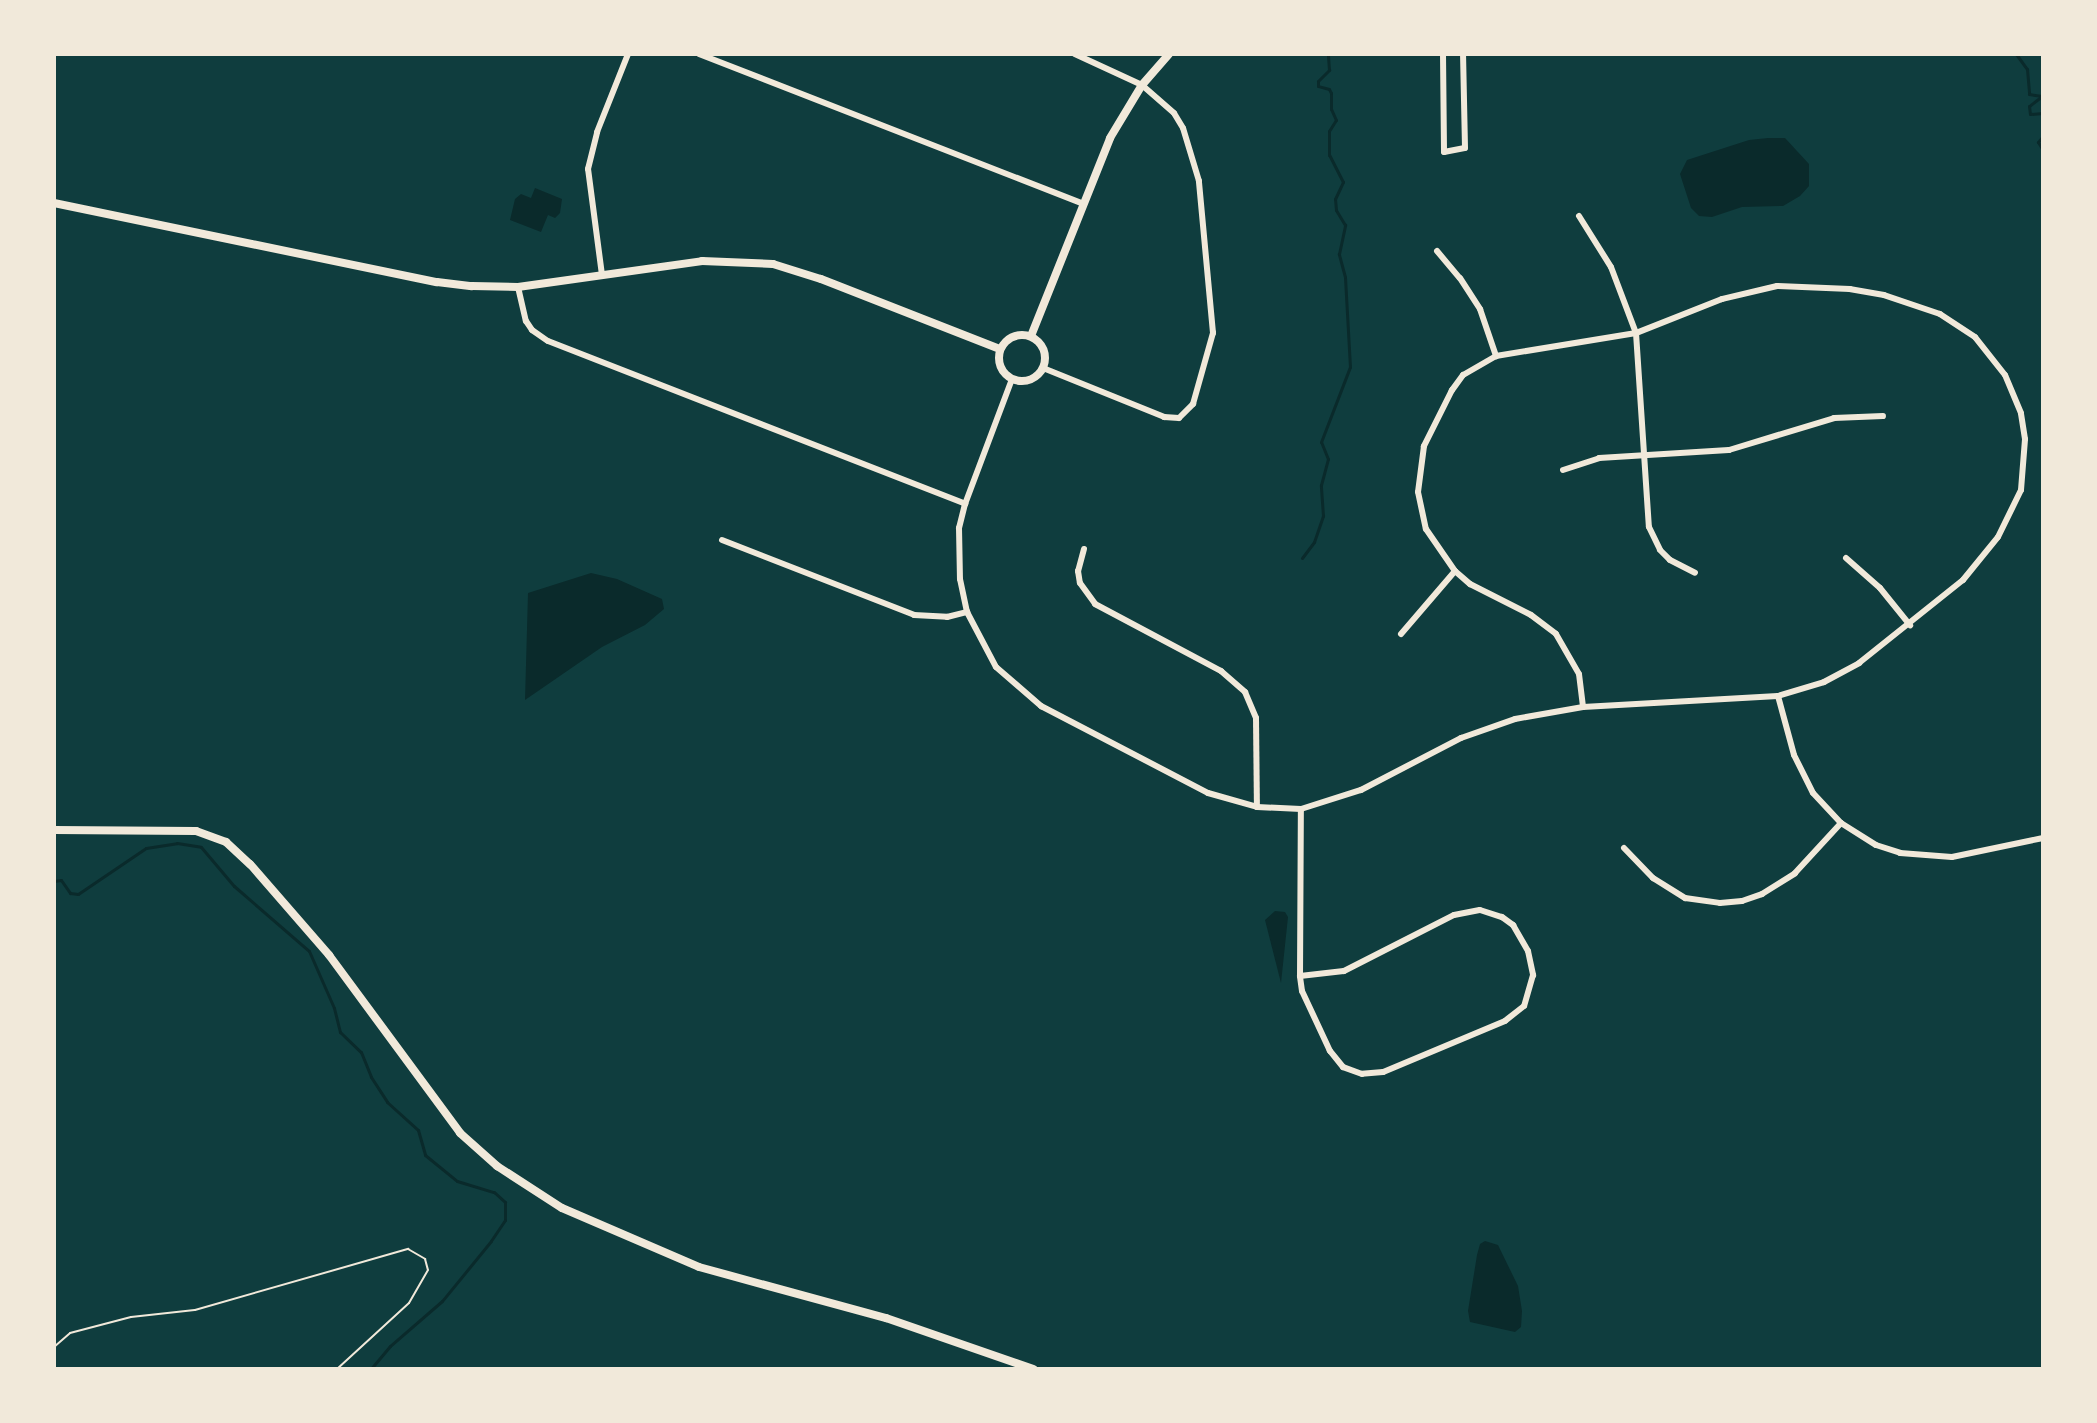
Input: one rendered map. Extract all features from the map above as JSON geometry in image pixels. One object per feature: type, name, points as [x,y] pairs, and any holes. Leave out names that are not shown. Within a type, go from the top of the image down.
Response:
[{"type":"street","points":[[602,275],[588,169],[597,132],[628,54]]},
{"type":"street","points":[[699,54],[1083,204]]},
{"type":"street","points":[[1043,368],[1164,417],[1179,418],[1193,404],[1213,333],[1197,168],[1191,143],[1179,120],[1142,85],[1075,54]]},
{"type":"street","points":[[1031,336],[1110,138],[1142,85],[1169,54]]},
{"type":"street","points":[[1443,54],[1444,152],[1465,148],[1463,54]]},
{"type":"street","points":[[54,203],[437,282],[518,287],[702,261],[773,264],[821,279],[1000,349]]},
{"type":"street","points":[[1579,216],[1611,267],[1636,333],[1646,513],[1654,540],[1670,560],[1695,573]]},
{"type":"street","points":[[1437,251],[1480,309],[1496,356]]},
{"type":"street","points":[[1012,379],[965,504],[959,550],[967,612],[996,667],[1027,696],[1208,793],[1257,807],[1301,809],[1361,790],[1479,731],[1515,719],[1583,707],[1778,696],[1842,674],[1944,598],[1979,562],[2005,526],[2021,490],[2025,439],[2021,413],[2005,375],[1975,337],[1940,314],[1884,295],[1850,289],[1777,286],[1722,299],[1636,333],[1496,356],[1463,375],[1452,390],[1424,446],[1418,492],[1426,529],[1455,571],[1487,594],[1531,615],[1556,634],[1579,674],[1583,707]]},
{"type":"street","points":[[518,287],[526,321],[532,330],[548,341],[965,504]]},
{"type":"street","points":[[1014,336],[1031,336],[1045,351],[1043,368],[1030,380],[1012,379],[1000,366],[1000,349],[1014,336]]},
{"type":"street","points":[[1563,470],[1599,458],[1729,450],[1834,418],[1883,416]]},
{"type":"street","points":[[722,540],[914,615],[947,617],[967,612]]},
{"type":"street","points":[[1084,549],[1078,571],[1080,583],[1095,604],[1221,671],[1245,692],[1256,718],[1257,807]]},
{"type":"street","points":[[1846,558],[1880,588],[1910,625]]},
{"type":"street","points":[[1401,634],[1455,571]]},
{"type":"street","points":[[1778,696],[1794,755],[1813,793],[1841,823],[1876,845],[1925,857],[1952,857],[2043,838]]},
{"type":"street","points":[[1300,976],[1344,971],[1454,915],[1480,910],[1502,917],[1513,925],[1528,951],[1533,975],[1524,1006],[1505,1021],[1372,1075],[1343,1067],[1330,1051],[1305,1001],[1300,976],[1301,809]]},
{"type":"street","points":[[1624,848],[1653,878],[1685,898],[1720,903],[1742,901],[1762,894],[1795,873],[1841,823]]},
{"type":"street","points":[[54,830],[196,831],[226,842],[250,864],[329,955],[460,1133],[497,1166],[562,1208],[699,1267],[886,1318],[1033,1369]]},
{"type":"path","points":[[54,1347],[70,1333],[131,1317],[210,1306],[408,1249],[425,1259],[428,1270],[409,1303],[337,1369]]},
{"type":"water","points":[[1785,138],[1809,164],[1809,186],[1800,196],[1783,206],[1742,207],[1712,217],[1699,216],[1691,208],[1680,174],[1687,160],[1749,140]]},
{"type":"water","points":[[535,188],[562,199],[560,213],[555,218],[548,215],[541,232],[510,220],[515,199],[521,194],[531,198]]},
{"type":"water","points":[[591,573],[617,579],[662,599],[664,609],[645,625],[602,647],[525,700],[528,593]]},
{"type":"water","points":[[1275,911],[1285,912],[1288,917],[1281,983],[1265,920]]},
{"type":"water","points":[[1485,1241],[1498,1245],[1518,1286],[1521,1327],[1515,1332],[1470,1322],[1468,1311],[1477,1255],[1480,1244]]},
{"type":"waterway","points":[[1302,558],[1314,542],[1323,516],[1321,485],[1328,459],[1321,442],[1350,367],[1345,277],[1339,254],[1345,225],[1336,210],[1335,199],[1343,182],[1329,155],[1329,131],[1336,120],[1331,109],[1329,89],[1318,86],[1318,81],[1329,70],[1328,54]]},
{"type":"waterway","points":[[2016,54],[2027,69],[2029,94],[2042,96],[2029,106],[2030,114],[2043,113]]},
{"type":"waterway","points":[[2043,136],[2038,142],[2043,150]]},
{"type":"waterway","points":[[54,881],[61,880],[70,893],[78,894],[146,848],[177,843],[201,847],[234,886],[309,951],[334,1008],[340,1032],[361,1052],[371,1077],[387,1102],[418,1130],[425,1155],[457,1181],[494,1192],[505,1202],[505,1220],[491,1241],[442,1301],[390,1346],[371,1369]]}]
